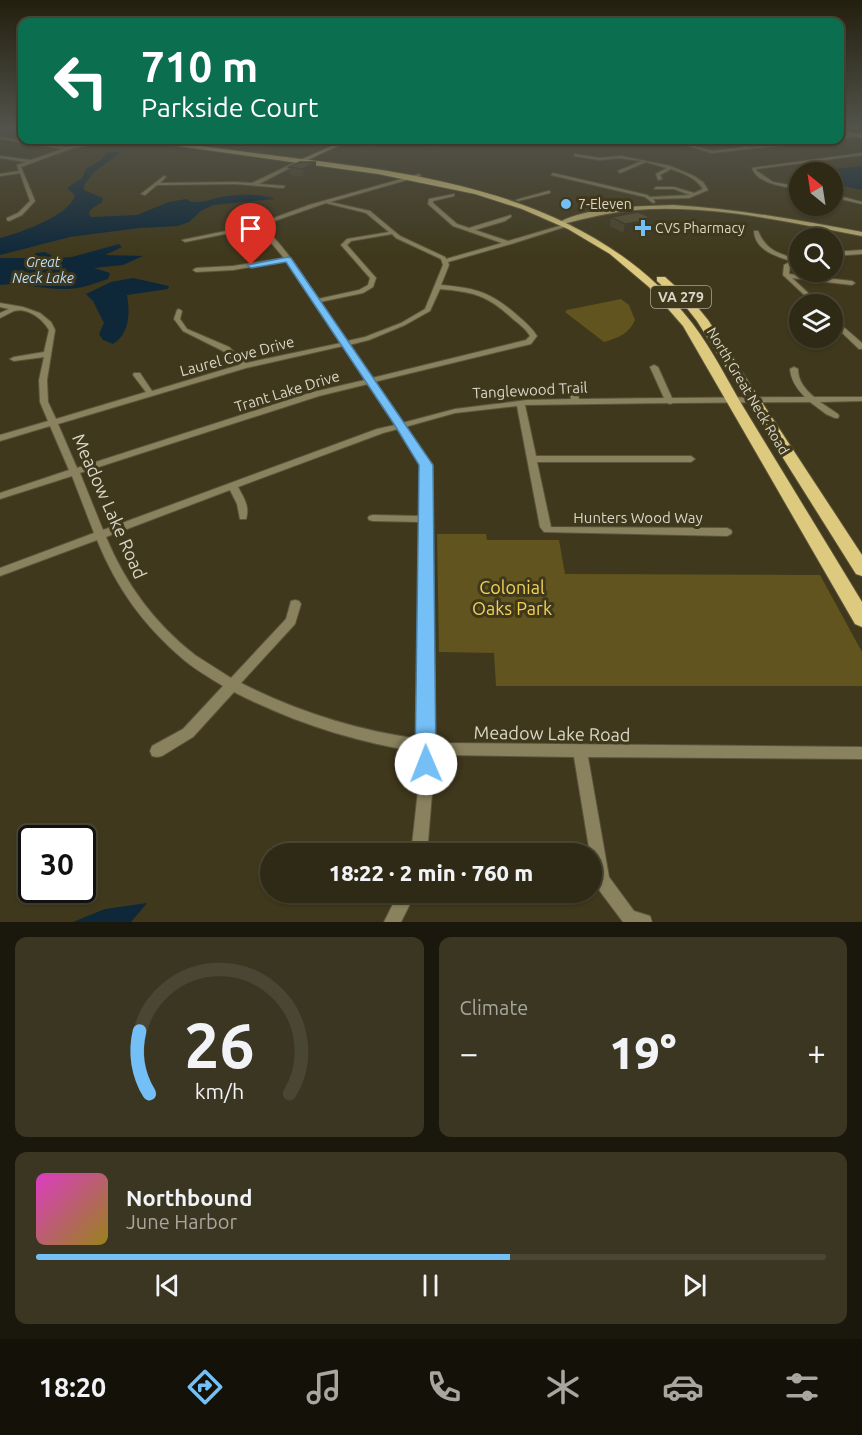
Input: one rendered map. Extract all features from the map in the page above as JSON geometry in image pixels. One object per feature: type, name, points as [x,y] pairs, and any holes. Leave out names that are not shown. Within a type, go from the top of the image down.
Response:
[{"type":"main road","name":"North Great Neck Road","points":[[375,170],[463,184],[518,200],[624,250],[650,269],[690,305],[702,320],[862,569]]},
{"type":"main road","name":"North Great Neck Road","points":[[417,176],[503,199],[569,223],[611,250],[667,297],[688,325],[862,619]]},
{"type":"main road","points":[[569,223],[602,213],[658,209],[744,213],[862,236]]},
{"type":"main road","points":[[569,223],[645,213],[714,213],[862,236]]},
{"type":"street","points":[[254,184],[283,170]]},
{"type":"street","points":[[620,172],[625,170]]},
{"type":"street","points":[[660,179],[658,174],[666,170]]},
{"type":"street","points":[[553,174],[650,198],[698,195],[706,190],[704,185],[692,176],[676,170]]},
{"type":"street","points":[[755,170],[772,183],[789,186]]},
{"type":"street","points":[[0,174],[20,172],[33,201],[20,214],[9,219]]},
{"type":"street","points":[[185,240],[256,226],[325,202],[417,176]]},
{"type":"street","points":[[159,184],[164,177]]},
{"type":"street","points":[[143,195],[153,185],[159,184],[254,184],[283,187]]},
{"type":"street","points":[[656,188],[674,188],[698,195]]},
{"type":"street","points":[[518,200],[548,192]]},
{"type":"street","points":[[452,195],[431,200],[430,203],[451,223],[506,242]]},
{"type":"street","points":[[650,198],[658,209]]},
{"type":"street","points":[[843,198],[862,203]]},
{"type":"street","points":[[325,202],[364,210],[391,233],[444,260],[569,223]]},
{"type":"street","points":[[468,230],[503,220],[509,216]]},
{"type":"street","points":[[256,226],[264,231],[288,260],[401,424],[426,465],[426,781],[420,843]]},
{"type":"street","points":[[756,232],[757,238],[765,249],[789,257]]},
{"type":"street","points":[[316,301],[361,292],[371,286],[373,278],[344,245],[349,240],[391,233]]},
{"type":"street","points":[[843,253],[862,252]]},
{"type":"street","points":[[195,270],[233,268],[288,260]]},
{"type":"street","name":"Laurel Cove Drive","points":[[0,438],[244,366],[377,336],[424,314],[431,306],[439,286],[444,260]]},
{"type":"street","points":[[786,274],[789,265]]},
{"type":"street","points":[[786,274],[852,283]]},
{"type":"street","points":[[786,274],[807,294]]},
{"type":"street","name":"Trant Lake Drive","points":[[0,496],[316,394],[531,339],[534,336],[496,300],[477,291],[439,286]]},
{"type":"street","name":"Meadow Lake Road","points":[[0,305],[37,314],[48,321],[52,330],[43,393],[99,535],[129,594],[158,628],[206,671],[233,686],[316,721],[360,734],[425,747],[478,751],[862,753]]},
{"type":"street","points":[[0,316],[14,309]]},
{"type":"street","points":[[179,311],[177,319],[185,330],[226,349],[244,366]]},
{"type":"street","points":[[843,329],[862,346]]},
{"type":"street","points":[[14,359],[48,354]]},
{"type":"street","points":[[654,367],[670,402]]},
{"type":"street","points":[[794,369],[794,378],[813,400],[835,416]]},
{"type":"street","points":[[137,375],[151,394]]},
{"type":"street","points":[[572,386],[576,402]]},
{"type":"street","name":"Tanglewood Trail","points":[[0,572],[401,424],[455,411],[520,403],[862,399]]},
{"type":"street","points":[[520,403],[532,459],[691,459]]},
{"type":"street","name":"Hunters Wood Way","points":[[532,459],[544,527],[548,530],[727,532]]},
{"type":"street","points":[[233,486],[242,504],[243,517]]},
{"type":"street","points":[[373,518],[427,519]]},
{"type":"street","points":[[157,751],[188,733],[233,686],[291,621],[295,604]]},
{"type":"street","points":[[580,752],[602,880],[629,916],[644,922]]},
{"type":"street","points":[[392,922],[402,903]]},
{"type":"green space","points":[[621,299],[629,305],[635,320],[630,329],[622,335],[604,342],[565,312],[567,310]]},
{"type":"green space","name":"Colonial Oaks Park","points":[[437,534],[486,534],[487,540],[559,540],[565,574],[820,575],[862,652],[862,686],[496,686],[494,653],[439,652]]},
{"type":"water","name":"Great Neck Lake","points":[[86,170],[97,170],[84,185],[84,190],[103,198],[102,202],[90,210],[89,215],[92,217],[137,215],[169,202],[186,199],[201,202],[233,195],[245,195],[275,199],[213,205],[201,211],[189,222],[178,226],[139,228],[70,237],[0,255],[0,238],[43,222],[64,210],[75,195],[67,188],[82,178]]},
{"type":"water","points":[[843,170],[862,170],[862,190],[843,186]]},
{"type":"water","name":"Great Neck Lake","points":[[119,244],[122,247],[105,255],[143,256],[123,265],[94,268],[110,273],[108,279],[68,289],[16,284],[0,285],[0,258],[30,258],[36,253],[45,252],[56,258],[72,257]]},
{"type":"water","points":[[133,278],[169,286],[168,289],[127,295],[126,329],[119,340],[113,344],[103,340],[99,334],[104,323],[93,301],[86,294],[111,282]]},
{"type":"water","points":[[147,903],[131,922],[73,922],[105,909]]},
{"type":"building","points":[[638,212],[648,216],[648,220],[625,224],[611,217]]},
{"type":"place","name":"7-Eleven","points":[[566,204]]},
{"type":"place","name":"CVS Pharmacy","points":[[643,228]]},
{"type":"route","points":[[251,265],[288,260],[401,424],[426,465],[426,764]]}]
